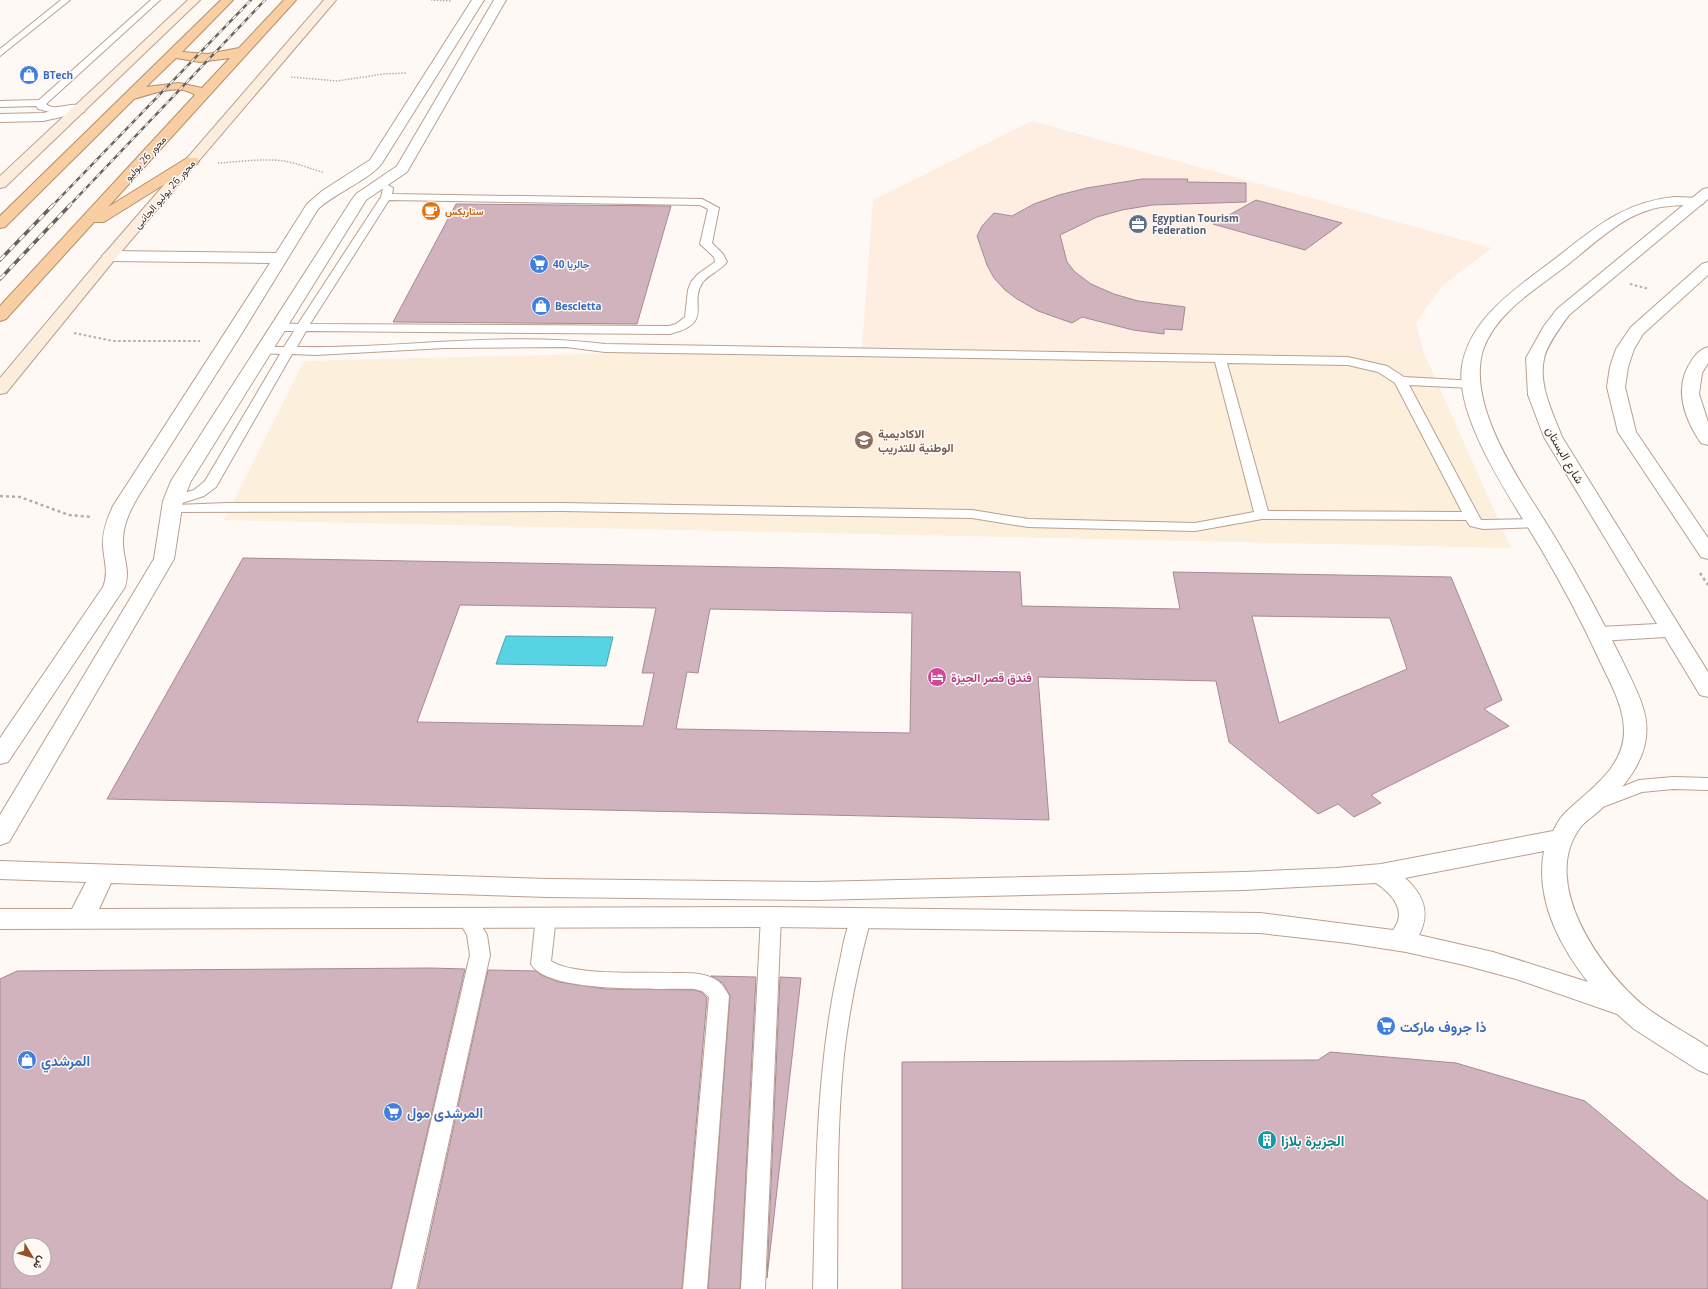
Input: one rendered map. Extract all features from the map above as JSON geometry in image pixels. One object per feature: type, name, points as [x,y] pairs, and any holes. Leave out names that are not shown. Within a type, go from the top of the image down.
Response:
[{"type":"highway","points":[[0,224],[227,0]]},
{"type":"highway","name":"محور 26 يوليو","points":[[0,316],[290,0]]},
{"type":"highway","points":[[174,53],[200,58],[219,57],[244,51]]},
{"type":"highway","points":[[129,96],[144,91],[173,87],[190,88],[203,95]]},
{"type":"highway","points":[[75,235],[190,164]]},
{"type":"main road","points":[[2,181],[194,0]]},
{"type":"main road","name":"محور 26 يوليو الجانبى","points":[[0,389],[53,327],[115,250],[330,0]]},
{"type":"street","points":[[0,836],[164,560],[172,505],[181,481],[256,340],[283,253],[318,200],[335,188],[366,171],[375,163],[478,0]]},
{"type":"street","points":[[0,756],[114,587],[118,575],[118,566],[113,545],[114,531],[118,516],[129,495],[256,340],[361,197],[383,191],[402,169],[429,120],[500,0]]},
{"type":"street","points":[[0,118],[43,117],[80,108]]},
{"type":"street","points":[[402,120],[429,120]]},
{"type":"street","points":[[0,127],[21,128],[36,131],[42,133],[46,140]]},
{"type":"street","points":[[1703,196],[1656,204],[1627,214],[1520,294],[1494,318],[1478,342],[1471,365],[1475,406],[1484,432],[1599,634],[1635,711],[1636,734],[1631,753],[1621,772],[1607,790],[1572,821],[1559,839],[1554,868],[1557,900],[1568,928],[1593,970],[1625,1006],[1662,1032],[1700,1052],[1708,1062]]},
{"type":"street","name":"شارع البستان","points":[[1703,196],[1563,312],[1542,341],[1535,358],[1535,377],[1537,395],[1552,438],[1708,690]]},
{"type":"street","points":[[115,250],[283,253]]},
{"type":"street","points":[[1708,267],[1637,331],[1625,349],[1619,367],[1616,387],[1627,432],[1708,553]]},
{"type":"street","points":[[1708,352],[1693,372],[1690,388],[1692,406],[1699,424],[1708,439]]},
{"type":"street","points":[[1599,634],[1672,630]]},
{"type":"street","points":[[0,870],[102,875],[548,888],[823,890],[1244,882],[1382,873],[1559,839]]},
{"type":"street","points":[[1382,873],[1395,882],[1406,894],[1412,906],[1413,919],[1409,931],[1400,940]]},
{"type":"street","points":[[81,919],[102,875]]},
{"type":"street","points":[[546,917],[548,888]]},
{"type":"street","points":[[0,919],[771,917],[1260,923],[1319,928],[1400,940],[1494,962],[1625,1006]]},
{"type":"lane","points":[[0,53],[66,0]]},
{"type":"lane","points":[[0,104],[41,103],[156,0]]},
{"type":"lane","points":[[41,103],[41,107],[48,110],[80,108]]},
{"type":"lane","points":[[172,505],[199,493],[211,484],[302,327],[383,191],[702,202],[714,208],[706,244],[719,256],[721,262],[701,277],[696,284],[690,320],[683,327],[670,330],[302,327],[256,340]]},
{"type":"lane","points":[[256,340],[289,350],[458,344],[566,343],[605,348],[1348,361],[1380,367],[1394,374],[1400,381],[1475,523],[1480,525],[1536,523]]},
{"type":"lane","points":[[1220,358],[1262,515]]},
{"type":"lane","points":[[1400,381],[1472,384]]},
{"type":"lane","points":[[172,505],[227,507],[562,507],[972,514],[1028,523],[1195,527],[1262,515],[1470,516]]},
{"type":"lane","points":[[1590,806],[1639,786],[1674,782],[1708,784]]},
{"type":"lane","points":[[546,917],[541,964],[551,971],[578,978],[699,982],[705,983],[714,989],[719,996],[695,1289]]},
{"type":"lane","points":[[753,1289],[771,917]]},
{"type":"lane","points":[[404,1289],[480,955],[480,941],[476,929],[467,918]]},
{"type":"lane","points":[[825,1289],[830,1107],[834,1055],[850,961],[861,918]]},
{"type":"path","points":[[267,74],[324,80],[394,72],[430,75]]},
{"type":"path","points":[[190,164],[271,160],[285,161],[307,169],[324,172],[366,171]]},
{"type":"path","points":[[1605,277],[1675,297]]},
{"type":"path","points":[[53,327],[86,336],[113,341],[256,340]]},
{"type":"path","points":[[0,496],[12,495],[30,498],[67,515],[94,517],[118,516]]},
{"type":"shaded area","name":"Egyptian Tourism Federation","points":[[1032,121],[1492,248],[1441,287],[1416,323],[1424,353],[862,347],[873,200]]},
{"type":"shaded area","name":"الاكاديمية الوطنية للتدريب","points":[[862,347],[1424,353],[1511,548],[224,520],[304,361]]},
{"type":"water","points":[[506,636],[613,637],[606,666],[496,664]]},
{"type":"building","points":[[1142,179],[1188,179],[1187,182],[1246,183],[1246,202],[1152,205],[1122,210],[1097,217],[1060,235],[1067,262],[1075,272],[1091,284],[1114,294],[1138,301],[1185,307],[1182,330],[1164,329],[1164,334],[1133,330],[1082,317],[1072,323],[1038,311],[1017,299],[1005,290],[994,278],[987,265],[977,236],[982,226],[994,213],[1012,216],[1034,204],[1059,195],[1087,188]]},
{"type":"building","points":[[1256,200],[1342,223],[1305,250],[1213,224]]},
{"type":"building","name":"جالريا 40","points":[[456,204],[671,206],[637,324],[393,322]]},
{"type":"building","points":[[243,558],[1020,572],[1022,606],[1180,609],[1173,572],[1451,577],[1502,700],[1484,709],[1509,726],[1371,795],[1381,803],[1354,817],[1338,804],[1318,814],[1229,742],[1216,681],[1038,677],[1049,820],[107,799]],"holes":[[[460,605],[656,608],[642,673],[654,673],[643,726],[417,722]],[[710,609],[912,613],[910,733],[676,729],[687,672],[698,673]],[[1252,616],[1390,618],[1407,669],[1279,723]]]},
{"type":"building","points":[[465,969],[391,1289],[0,1289],[0,979],[17,971]]},
{"type":"building","points":[[488,970],[537,971],[541,975],[559,982],[606,989],[694,990],[701,992],[707,998],[682,1289],[418,1289]]},
{"type":"building","points":[[711,976],[756,977],[740,1289],[708,1289],[730,996],[723,983]]},
{"type":"building","points":[[780,977],[801,978],[767,1278]]},
{"type":"building","name":"الجزيرة بلازا","points":[[1330,1052],[1456,1063],[1585,1101],[1679,1180],[1708,1201],[1708,1289],[902,1289],[902,1062],[1318,1060]]},
{"type":"railway","points":[[52,206],[251,0]]},
{"type":"railway","points":[[69,206],[265,0]]},
{"type":"railway","points":[[0,260],[53,205]]},
{"type":"railway","points":[[0,279],[70,205]]},
{"type":"place","name":"BTech","points":[[29,75]]},
{"type":"place","name":"ستاربكس","points":[[431,211]]},
{"type":"place","name":"Egyptian Tourism Federation","points":[[1138,224]]},
{"type":"place","name":"جالريا 40","points":[[539,264]]},
{"type":"place","name":"Bescletta","points":[[541,306]]},
{"type":"place","name":"الاكاديمية الوطنية للتدريب","points":[[864,440]]},
{"type":"place","name":"فندق قصر الجيزة","points":[[937,677]]},
{"type":"place","name":"ذا جروف ماركت","points":[[1386,1026]]},
{"type":"place","name":"المرشدي","points":[[27,1060]]},
{"type":"place","name":"المرشدى مول","points":[[393,1112]]},
{"type":"place","name":"الجزيرة بلازا","points":[[1267,1140]]}]
